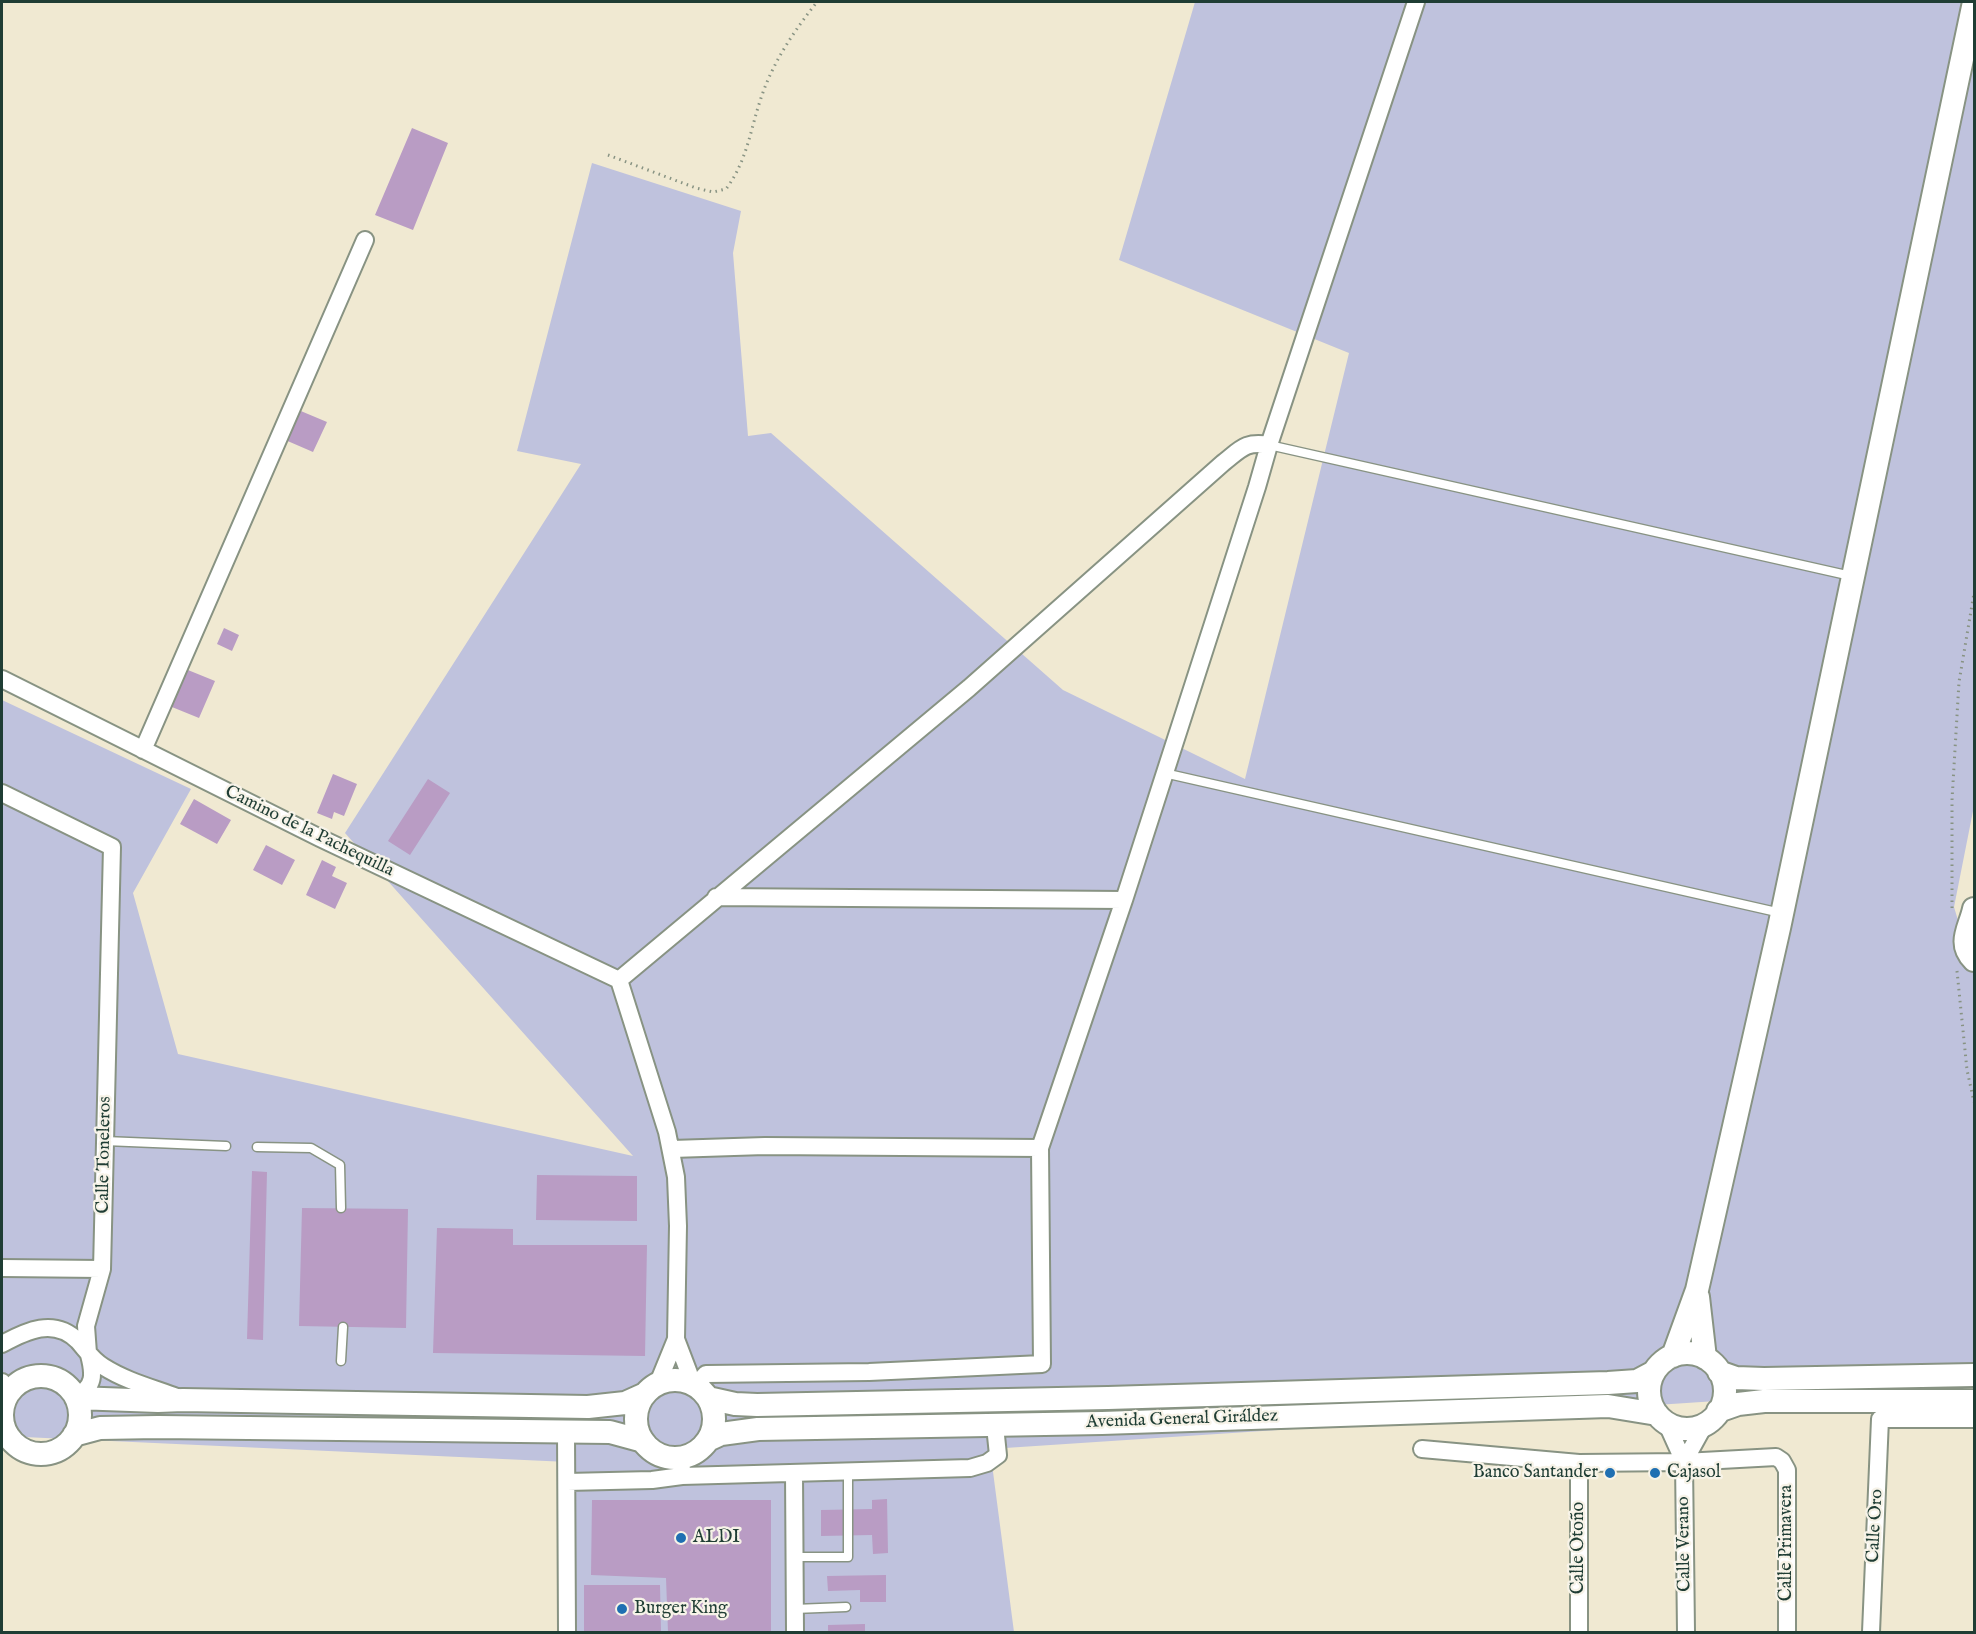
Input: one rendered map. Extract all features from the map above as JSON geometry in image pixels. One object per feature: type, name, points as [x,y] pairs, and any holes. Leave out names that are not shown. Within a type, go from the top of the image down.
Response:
[{"type":"main road","points":[[1673,1356],[1697,1290],[1783,913],[1974,2]]},
{"type":"main road","points":[[1968,916],[1965,938],[1970,963]]},
{"type":"main road","points":[[1697,1290],[1712,1365],[1724,1384],[1724,1394],[1712,1417]]},
{"type":"main road","points":[[1974,1375],[1736,1378],[1689,1353],[1673,1356],[1661,1363],[1654,1372],[1649,1391],[1651,1403],[1661,1418],[1683,1428],[1695,1428],[1738,1404],[1764,1401],[1974,1401]]},
{"type":"main road","name":"Avenida General Giráldez","points":[[697,1381],[735,1404],[757,1405],[1120,1398],[1608,1383],[1637,1381],[1654,1372]]},
{"type":"main road","points":[[48,1376],[64,1383],[76,1397],[80,1416],[74,1435],[64,1446],[50,1452],[34,1453],[11,1442],[2,1416],[5,1390],[31,1377],[48,1376]]},
{"type":"main road","points":[[76,1397],[158,1401],[588,1407],[626,1403],[651,1388],[672,1379],[697,1381],[713,1408],[714,1420],[708,1440],[682,1467],[651,1450],[643,1442],[637,1430],[638,1405],[651,1388]]},
{"type":"main road","name":"Avenida General Giráldez","points":[[708,1440],[721,1434],[758,1429],[996,1426],[1608,1406],[1661,1418]]},
{"type":"main road","points":[[74,1435],[100,1428],[158,1426],[610,1432],[643,1442]]},
{"type":"street","points":[[676,1339],[697,1381],[1042,1364],[1040,1148],[1124,900],[1269,445],[1416,2]]},
{"type":"street","points":[[143,750],[365,240]]},
{"type":"street","points":[[651,1388],[676,1339],[678,1193],[672,1149],[619,980],[969,688],[1223,463],[1247,445],[1254,443],[1269,445]]},
{"type":"street","name":"Camino de la Pachequilla","points":[[2,679],[458,905],[619,980]]},
{"type":"street","name":"Calle Toneleros","points":[[2,793],[112,847],[102,1269],[86,1326],[93,1373],[92,1383],[76,1397]]},
{"type":"street","points":[[716,897],[1124,900]]},
{"type":"street","points":[[672,1149],[765,1146],[1040,1148]]},
{"type":"street","points":[[2,1268],[102,1269]]},
{"type":"street","points":[[2,1344],[26,1332],[49,1328],[68,1334],[104,1368],[183,1400]]},
{"type":"street","points":[[1422,1449],[1579,1463],[1684,1462],[1712,1417]]},
{"type":"street","name":"Calle Verano","points":[[1661,1418],[1684,1462],[1686,1632]]},
{"type":"street","name":"Calle Oro","points":[[1871,1632],[1880,1419],[1974,1419]]},
{"type":"street","points":[[567,1482],[652,1480],[682,1467],[794,1473],[970,1467],[987,1463],[998,1455],[996,1426]]},
{"type":"street","points":[[566,1432],[567,1632]]},
{"type":"street","name":"Calle Primavera","points":[[1684,1462],[1776,1457],[1782,1461],[1787,1470],[1787,1632]]},
{"type":"street","name":"Calle Otoño","points":[[1579,1463],[1579,1632]]},
{"type":"street","points":[[794,1473],[795,1632]]},
{"type":"lane","points":[[1269,445],[1855,576]]},
{"type":"lane","points":[[1164,773],[1783,913]]},
{"type":"lane","points":[[105,1141],[226,1146]]},
{"type":"lane","points":[[257,1147],[311,1148],[340,1165],[341,1208]]},
{"type":"lane","points":[[342,1361],[343,1327]]},
{"type":"lane","points":[[794,1557],[848,1557],[848,1472]]},
{"type":"lane","points":[[794,1609],[846,1607]]},
{"type":"path","points":[[608,155],[696,188],[713,192],[726,189],[737,174],[761,97],[780,56],[817,2]]},
{"type":"path","points":[[1968,916],[1952,800],[1959,682],[1974,593]]},
{"type":"path","points":[[1970,963],[1966,1070],[1974,1102]]},
{"type":"shaded area","points":[[1195,2],[1974,2],[1974,806],[1954,907],[1974,973],[1974,1384],[990,1449],[1014,1632],[568,1632],[568,1462],[2,1436],[2,700],[191,789],[133,893],[178,1054],[633,1156],[345,833],[581,464],[517,451],[592,163],[741,211],[733,253],[748,436],[771,433],[1063,690],[1245,779],[1349,353],[1119,260]]},
{"type":"building","points":[[412,128],[448,143],[413,230],[375,215]]},
{"type":"building","points":[[296,409],[327,422],[313,452],[283,439]]},
{"type":"building","points":[[224,628],[239,635],[232,651],[217,644]]},
{"type":"building","points":[[183,668],[215,681],[199,718],[167,705]]},
{"type":"building","points":[[333,774],[357,784],[344,816],[334,812],[332,819],[317,813]]},
{"type":"building","points":[[428,779],[450,793],[410,855],[388,841]]},
{"type":"building","points":[[194,799],[231,820],[217,844],[180,824]]},
{"type":"building","points":[[266,845],[295,860],[282,885],[253,870]]},
{"type":"building","points":[[322,860],[336,867],[332,876],[347,883],[335,909],[306,895]]},
{"type":"building","points":[[252,1171],[267,1172],[263,1340],[247,1339]]},
{"type":"building","points":[[537,1175],[637,1176],[637,1221],[536,1220]]},
{"type":"building","points":[[302,1208],[408,1209],[406,1328],[299,1326]]},
{"type":"building","points":[[437,1228],[513,1229],[513,1245],[647,1245],[645,1356],[433,1353]]},
{"type":"building","points":[[887,1499],[888,1553],[873,1554],[872,1535],[821,1536],[821,1510],[872,1509],[872,1500]]},
{"type":"building","name":"ALDI","points":[[592,1500],[771,1500],[771,1632],[668,1632],[666,1578],[591,1575]]},
{"type":"building","points":[[886,1575],[886,1602],[860,1602],[860,1590],[828,1591],[827,1576]]},
{"type":"building","name":"Burger King","points":[[584,1585],[660,1585],[661,1632],[584,1632]]},
{"type":"building","points":[[865,1624],[865,1632],[828,1632],[828,1625]]},
{"type":"place","name":"Banco Santander","points":[[1610,1473]]},
{"type":"place","name":"Cajasol","points":[[1655,1473]]},
{"type":"place","name":"ALDI","points":[[681,1538]]},
{"type":"place","name":"Burger King","points":[[622,1609]]}]
